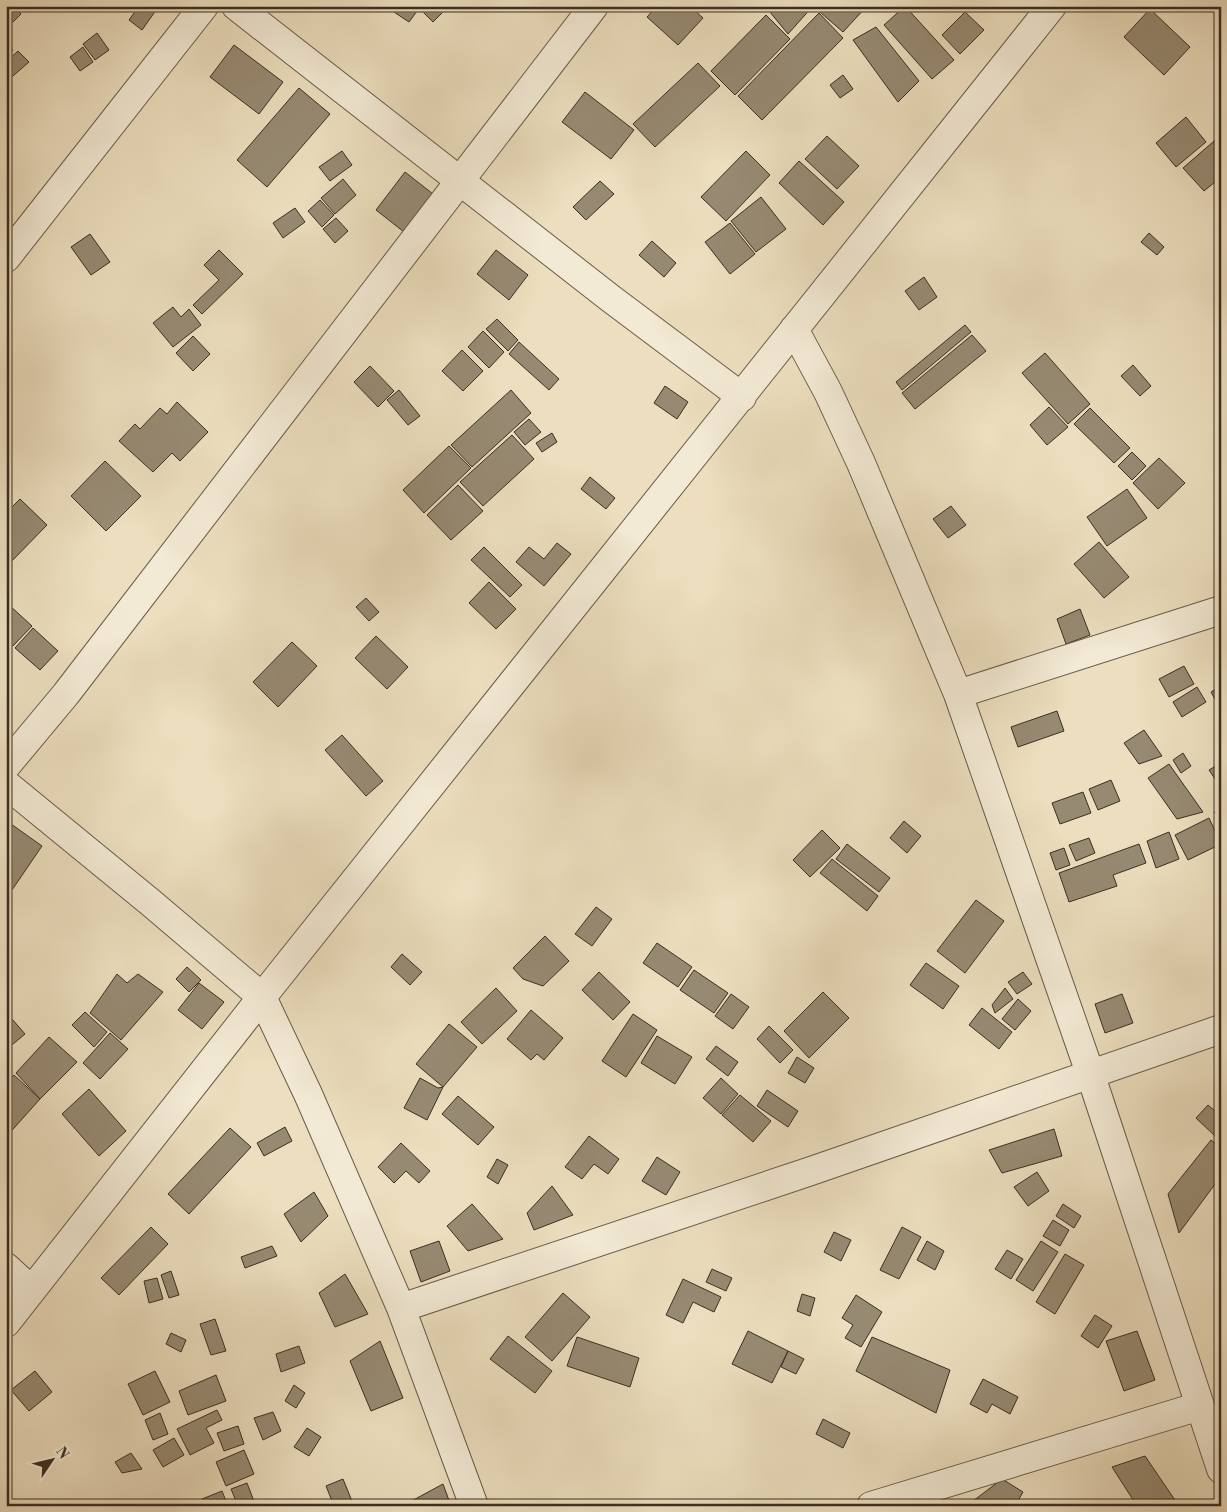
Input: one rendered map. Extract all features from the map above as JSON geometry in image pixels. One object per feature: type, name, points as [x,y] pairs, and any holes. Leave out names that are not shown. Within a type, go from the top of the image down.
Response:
[{"type":"street","points":[[6,258],[204,6]]},
{"type":"street","points":[[236,6],[459,182],[742,397]]},
{"type":"street","points":[[6,766],[66,694],[594,6]]},
{"type":"street","points":[[6,1322],[1052,6]]},
{"type":"street","points":[[794,329],[828,392],[861,463],[958,694],[1090,1073],[1221,1469]]},
{"type":"street","points":[[958,694],[1221,610]]},
{"type":"street","points":[[6,784],[150,902],[262,998],[308,1094],[401,1308],[474,1506]]},
{"type":"street","points":[[401,1308],[811,1171],[1221,1029]]},
{"type":"street","points":[[6,1267],[31,1290]]},
{"type":"street","points":[[871,1506],[1200,1406]]},
{"type":"building","points":[[6,6],[14,6],[21,14],[6,29]]},
{"type":"building","points":[[139,6],[159,6],[142,30],[129,20]]},
{"type":"building","points":[[398,6],[420,7],[409,22],[394,12]]},
{"type":"building","points":[[425,6],[443,6],[446,9],[433,22],[421,10]]},
{"type":"building","points":[[657,6],[690,6],[703,18],[678,45],[647,17]]},
{"type":"building","points":[[765,6],[813,6],[788,34]]},
{"type":"building","points":[[813,6],[867,6],[843,32]]},
{"type":"building","points":[[905,6],[954,60],[932,79],[884,25]]},
{"type":"building","points":[[1150,9],[1190,47],[1164,75],[1124,37]]},
{"type":"building","points":[[965,12],[984,30],[960,54],[942,35]]},
{"type":"building","points":[[819,13],[843,38],[762,120],[738,96]]},
{"type":"building","points":[[766,15],[790,39],[735,95],[711,71]]},
{"type":"building","points":[[876,27],[919,81],[898,102],[853,40]]},
{"type":"building","points":[[97,33],[109,50],[95,60],[83,44]]},
{"type":"building","points":[[6,42],[13,50],[6,57]]},
{"type":"building","points":[[234,45],[283,82],[259,114],[210,77]]},
{"type":"building","points":[[83,47],[93,62],[80,71],[70,57]]},
{"type":"building","points":[[18,51],[29,62],[6,82],[6,62]]},
{"type":"building","points":[[698,63],[720,86],[655,147],[633,124]]},
{"type":"building","points":[[843,75],[853,89],[840,98],[830,85]]},
{"type":"building","points":[[299,88],[330,114],[267,187],[237,160]]},
{"type":"building","points":[[585,92],[634,130],[611,159],[562,122]]},
{"type":"building","points":[[1186,117],[1206,142],[1176,167],[1156,143]]},
{"type":"building","points":[[1221,135],[1221,177],[1204,191],[1183,168]]},
{"type":"building","points":[[827,136],[859,166],[837,189],[805,159]]},
{"type":"building","points":[[342,151],[352,165],[330,181],[319,167]]},
{"type":"building","points":[[746,151],[770,175],[726,221],[701,197]]},
{"type":"building","points":[[799,161],[844,202],[823,225],[779,183]]},
{"type":"building","points":[[405,172],[433,194],[404,232],[376,210]]},
{"type":"building","points":[[343,179],[356,195],[335,214],[321,198]]},
{"type":"building","points":[[600,181],[614,194],[586,220],[573,207]]},
{"type":"building","points":[[761,197],[786,229],[756,252],[731,221]]},
{"type":"building","points":[[320,200],[334,215],[322,227],[308,211]]},
{"type":"building","points":[[295,208],[305,222],[283,238],[273,223]]},
{"type":"building","points":[[336,218],[348,231],[335,243],[323,229]]},
{"type":"building","points":[[730,223],[755,254],[730,274],[705,242]]},
{"type":"building","points":[[1149,233],[1164,247],[1157,255],[1141,242]]},
{"type":"building","points":[[90,234],[110,262],[91,275],[71,247]]},
{"type":"building","points":[[652,241],[676,263],[664,277],[639,255]]},
{"type":"building","points":[[219,250],[243,274],[202,314],[193,305],[219,280],[204,265]]},
{"type":"building","points":[[496,250],[528,275],[509,300],[477,274]]},
{"type":"building","points":[[924,277],[937,297],[919,310],[905,291]]},
{"type":"building","points":[[173,307],[181,317],[189,309],[201,325],[173,347],[153,323]]},
{"type":"building","points":[[497,319],[518,340],[508,351],[486,329]]},
{"type":"building","points":[[965,325],[971,332],[902,390],[896,382]]},
{"type":"building","points":[[483,331],[504,352],[489,368],[468,347]]},
{"type":"building","points":[[972,335],[986,351],[915,409],[902,393]]},
{"type":"building","points":[[193,336],[210,354],[193,371],[176,353]]},
{"type":"building","points":[[519,342],[559,379],[549,390],[509,354]]},
{"type":"building","points":[[462,350],[483,371],[463,391],[442,371]]},
{"type":"building","points":[[1045,353],[1090,404],[1068,424],[1022,373]]},
{"type":"building","points":[[1133,365],[1151,386],[1140,396],[1121,376]]},
{"type":"building","points":[[370,366],[394,391],[378,407],[354,382]]},
{"type":"building","points":[[665,386],[688,402],[677,419],[654,403]]},
{"type":"building","points":[[399,390],[420,416],[408,425],[387,400]]},
{"type":"building","points":[[511,390],[531,413],[472,467],[451,445]]},
{"type":"building","points":[[177,402],[208,432],[180,461],[172,453],[153,472],[119,441],[135,424],[140,429],[160,408],[167,414]]},
{"type":"building","points":[[1049,407],[1068,427],[1047,445],[1030,425]]},
{"type":"building","points":[[1090,408],[1130,448],[1114,463],[1074,424]]},
{"type":"building","points":[[529,419],[541,432],[525,445],[514,432]]},
{"type":"building","points":[[552,433],[557,442],[542,452],[536,443]]},
{"type":"building","points":[[512,435],[534,459],[483,506],[460,482]]},
{"type":"building","points":[[449,446],[471,468],[424,513],[403,490]]},
{"type":"building","points":[[1132,452],[1146,466],[1132,480],[1118,466]]},
{"type":"building","points":[[1159,458],[1185,483],[1158,509],[1133,483]]},
{"type":"building","points":[[105,461],[141,496],[106,531],[71,496]]},
{"type":"building","points":[[590,477],[615,498],[606,509],[581,489]]},
{"type":"building","points":[[458,485],[483,511],[451,540],[427,515]]},
{"type":"building","points":[[1127,489],[1147,518],[1107,546],[1087,517]]},
{"type":"building","points":[[20,499],[47,525],[6,567],[6,513]]},
{"type":"building","points":[[951,506],[966,525],[948,538],[933,519]]},
{"type":"building","points":[[1099,542],[1129,577],[1104,598],[1074,564]]},
{"type":"building","points":[[557,543],[571,554],[544,586],[516,562],[529,547],[544,559]]},
{"type":"building","points":[[484,547],[522,585],[510,597],[471,560]]},
{"type":"building","points":[[489,582],[516,609],[496,629],[469,603]]},
{"type":"building","points":[[366,598],[379,612],[369,621],[356,607]]},
{"type":"building","points":[[8,604],[32,626],[13,646],[6,639]]},
{"type":"building","points":[[1080,609],[1090,635],[1066,644],[1057,619]]},
{"type":"building","points":[[33,628],[58,651],[40,670],[15,648]]},
{"type":"building","points":[[376,636],[408,667],[387,689],[355,658]]},
{"type":"building","points":[[292,642],[317,666],[278,707],[253,682]]},
{"type":"building","points":[[1184,666],[1194,684],[1169,697],[1159,679]]},
{"type":"building","points":[[1221,686],[1221,710],[1211,692]]},
{"type":"building","points":[[1197,687],[1206,702],[1182,717],[1173,702]]},
{"type":"building","points":[[1057,711],[1064,731],[1018,747],[1011,727]]},
{"type":"building","points":[[1144,730],[1162,756],[1139,764],[1124,743]]},
{"type":"building","points":[[342,735],[383,781],[366,796],[325,750]]},
{"type":"building","points":[[1183,753],[1191,766],[1181,773],[1173,760]]},
{"type":"building","points":[[1221,763],[1221,788],[1209,770]]},
{"type":"building","points":[[1169,764],[1203,812],[1177,819],[1148,778]]},
{"type":"building","points":[[1111,780],[1120,801],[1098,810],[1089,789]]},
{"type":"building","points":[[1083,792],[1091,813],[1060,824],[1052,803]]},
{"type":"building","points":[[1221,808],[1221,822],[1214,812]]},
{"type":"building","points":[[1209,818],[1221,844],[1188,860],[1175,835]]},
{"type":"building","points":[[904,821],[921,836],[907,853],[890,838]]},
{"type":"building","points":[[11,824],[42,846],[12,890],[6,886],[6,831]]},
{"type":"building","points":[[822,830],[840,848],[810,877],[793,860]]},
{"type":"building","points":[[1169,832],[1179,859],[1156,868],[1147,841]]},
{"type":"building","points":[[1089,838],[1095,853],[1076,861],[1069,845]]},
{"type":"building","points":[[847,844],[890,878],[879,892],[836,859]]},
{"type":"building","points":[[1139,844],[1146,863],[1113,875],[1117,886],[1069,902],[1059,873]]},
{"type":"building","points":[[1064,848],[1070,865],[1056,870],[1050,853]]},
{"type":"building","points":[[832,859],[878,896],[867,911],[820,873]]},
{"type":"building","points":[[976,900],[1004,921],[965,973],[937,951]]},
{"type":"building","points":[[596,907],[612,919],[592,946],[575,934]]},
{"type":"building","points":[[545,936],[569,961],[543,986],[523,979],[513,968]]},
{"type":"building","points":[[657,943],[692,967],[678,987],[643,963]]},
{"type":"building","points":[[402,954],[422,972],[410,985],[391,967]]},
{"type":"building","points":[[926,963],[959,986],[943,1009],[910,985]]},
{"type":"building","points":[[187,967],[201,980],[189,992],[176,979]]},
{"type":"building","points":[[694,970],[728,993],[714,1013],[680,990]]},
{"type":"building","points":[[599,972],[630,1002],[613,1020],[582,990]]},
{"type":"building","points":[[1023,972],[1032,984],[1017,994],[1008,982]]},
{"type":"building","points":[[117,974],[127,983],[138,974],[163,992],[121,1040],[90,1013]]},
{"type":"building","points":[[199,983],[224,1002],[202,1029],[178,1010]]},
{"type":"building","points":[[496,988],[517,1011],[482,1044],[461,1022]]},
{"type":"building","points":[[1005,988],[1013,999],[995,1013],[992,1005]]},
{"type":"building","points":[[823,992],[849,1018],[809,1058],[784,1031]]},
{"type":"building","points":[[731,994],[749,1007],[733,1029],[715,1016]]},
{"type":"building","points":[[1122,994],[1133,1023],[1105,1033],[1095,1004]]},
{"type":"building","points":[[1018,999],[1031,1011],[1015,1030],[1002,1019]]},
{"type":"building","points":[[982,1008],[1012,1032],[999,1049],[969,1025]]},
{"type":"building","points":[[531,1010],[563,1038],[544,1060],[537,1054],[531,1060],[507,1039]]},
{"type":"building","points":[[6,1012],[25,1034],[6,1050]]},
{"type":"building","points":[[85,1012],[107,1032],[94,1047],[72,1025]]},
{"type":"building","points":[[633,1014],[657,1030],[626,1077],[602,1061]]},
{"type":"building","points":[[449,1024],[477,1047],[443,1087],[416,1064]]},
{"type":"building","points":[[769,1026],[793,1050],[780,1063],[757,1039]]},
{"type":"building","points":[[110,1033],[128,1049],[100,1079],[83,1063]]},
{"type":"building","points":[[657,1036],[692,1057],[675,1084],[641,1063]]},
{"type":"building","points":[[49,1037],[77,1062],[40,1099],[16,1073]]},
{"type":"building","points":[[716,1046],[738,1062],[728,1076],[706,1059]]},
{"type":"building","points":[[797,1057],[814,1068],[805,1083],[788,1073]]},
{"type":"building","points":[[14,1075],[40,1099],[6,1137],[6,1084]]},
{"type":"building","points":[[420,1078],[438,1088],[443,1087],[427,1120],[404,1108]]},
{"type":"building","points":[[721,1078],[738,1094],[721,1114],[703,1098]]},
{"type":"building","points":[[89,1089],[126,1131],[99,1156],[62,1114]]},
{"type":"building","points":[[767,1090],[798,1111],[788,1127],[757,1106]]},
{"type":"building","points":[[740,1095],[771,1121],[753,1142],[722,1115]]},
{"type":"building","points":[[458,1096],[494,1127],[478,1145],[442,1114]]},
{"type":"building","points":[[1208,1105],[1221,1116],[1221,1130],[1215,1136],[1196,1118]]},
{"type":"building","points":[[285,1127],[292,1141],[264,1156],[257,1143]]},
{"type":"building","points":[[230,1128],[251,1147],[189,1214],[168,1194]]},
{"type":"building","points":[[1054,1129],[1062,1156],[1002,1173],[989,1150]]},
{"type":"building","points":[[589,1136],[619,1159],[608,1174],[594,1164],[582,1179],[565,1167]]},
{"type":"building","points":[[1211,1140],[1221,1148],[1221,1176],[1179,1233],[1168,1194]]},
{"type":"building","points":[[401,1143],[430,1171],[419,1183],[406,1171],[394,1183],[378,1167]]},
{"type":"building","points":[[657,1157],[680,1172],[666,1195],[642,1181]]},
{"type":"building","points":[[497,1159],[508,1165],[498,1184],[487,1177]]},
{"type":"building","points":[[1037,1172],[1049,1191],[1028,1206],[1014,1187]]},
{"type":"building","points":[[552,1186],[573,1215],[534,1230],[527,1213]]},
{"type":"building","points":[[314,1192],[328,1216],[301,1242],[284,1214]]},
{"type":"building","points":[[472,1204],[503,1239],[468,1251],[447,1226]]},
{"type":"building","points":[[1063,1204],[1081,1216],[1074,1228],[1056,1216]]},
{"type":"building","points":[[1053,1220],[1069,1230],[1060,1246],[1043,1236]]},
{"type":"building","points":[[151,1227],[168,1244],[119,1295],[101,1278]]},
{"type":"building","points":[[902,1227],[921,1237],[899,1279],[880,1270]]},
{"type":"building","points":[[834,1232],[851,1240],[841,1261],[824,1252]]},
{"type":"building","points":[[439,1241],[450,1271],[421,1282],[410,1251]]},
{"type":"building","points":[[927,1241],[944,1251],[935,1270],[917,1260]]},
{"type":"building","points":[[1041,1241],[1058,1252],[1033,1291],[1016,1280]]},
{"type":"building","points":[[272,1246],[277,1256],[245,1268],[241,1257]]},
{"type":"building","points":[[1007,1250],[1023,1259],[1011,1279],[995,1269]]},
{"type":"building","points":[[1065,1254],[1084,1265],[1055,1314],[1036,1302]]},
{"type":"building","points":[[712,1269],[732,1278],[726,1291],[706,1282]]},
{"type":"building","points":[[171,1271],[179,1295],[169,1298],[161,1275]]},
{"type":"building","points":[[345,1274],[368,1314],[335,1327],[319,1293]]},
{"type":"building","points":[[157,1278],[163,1299],[149,1303],[144,1281]]},
{"type":"building","points":[[683,1279],[721,1297],[714,1312],[693,1302],[683,1323],[666,1315]]},
{"type":"building","points":[[563,1293],[590,1317],[552,1361],[525,1337]]},
{"type":"building","points":[[802,1294],[815,1298],[810,1316],[797,1311]]},
{"type":"building","points":[[856,1295],[882,1312],[861,1347],[845,1338],[853,1325],[842,1318]]},
{"type":"building","points":[[1095,1315],[1112,1326],[1098,1348],[1081,1336]]},
{"type":"building","points":[[215,1319],[226,1351],[211,1355],[200,1324]]},
{"type":"building","points":[[748,1331],[788,1351],[772,1383],[732,1364]]},
{"type":"building","points":[[1137,1331],[1155,1380],[1124,1391],[1106,1341]]},
{"type":"building","points":[[171,1333],[186,1340],[181,1352],[166,1344]]},
{"type":"building","points":[[508,1336],[552,1371],[535,1393],[490,1359]]},
{"type":"building","points":[[577,1337],[639,1358],[630,1387],[567,1366]]},
{"type":"building","points":[[872,1337],[950,1370],[936,1413],[856,1371]]},
{"type":"building","points":[[380,1341],[403,1398],[371,1411],[350,1361]]},
{"type":"building","points":[[299,1346],[305,1363],[281,1372],[276,1354]]},
{"type":"building","points":[[788,1351],[804,1359],[796,1374],[781,1367]]},
{"type":"building","points":[[35,1371],[52,1392],[29,1411],[11,1390]]},
{"type":"building","points":[[155,1371],[170,1402],[143,1415],[128,1384]]},
{"type":"building","points":[[216,1375],[226,1401],[188,1415],[179,1391]]},
{"type":"building","points":[[983,1379],[1018,1397],[1010,1414],[992,1404],[987,1413],[970,1404]]},
{"type":"building","points":[[294,1385],[305,1393],[296,1408],[285,1401]]},
{"type":"building","points":[[217,1410],[222,1420],[206,1428],[214,1443],[190,1455],[177,1429]]},
{"type":"building","points":[[273,1412],[281,1431],[263,1440],[254,1418]]},
{"type":"building","points":[[160,1413],[168,1434],[153,1440],[145,1420]]},
{"type":"building","points":[[823,1419],[850,1433],[843,1448],[816,1434]]},
{"type":"building","points":[[238,1426],[244,1444],[224,1451],[217,1433]]},
{"type":"building","points":[[307,1428],[321,1437],[309,1456],[294,1447]]},
{"type":"building","points":[[174,1438],[184,1455],[163,1467],[153,1450]]},
{"type":"building","points":[[244,1450],[254,1474],[226,1486],[216,1462]]},
{"type":"building","points":[[131,1453],[142,1469],[122,1473],[115,1462]]},
{"type":"building","points":[[1145,1456],[1179,1506],[1137,1506],[1112,1467]]},
{"type":"building","points":[[343,1479],[354,1506],[334,1506],[326,1486]]},
{"type":"building","points":[[1002,1479],[1023,1492],[1015,1506],[969,1504]]},
{"type":"building","points":[[247,1483],[255,1504],[238,1506],[231,1489]]},
{"type":"building","points":[[443,1484],[451,1506],[406,1506],[406,1504]]},
{"type":"building","points":[[222,1491],[228,1506],[205,1506],[202,1499]]}]
